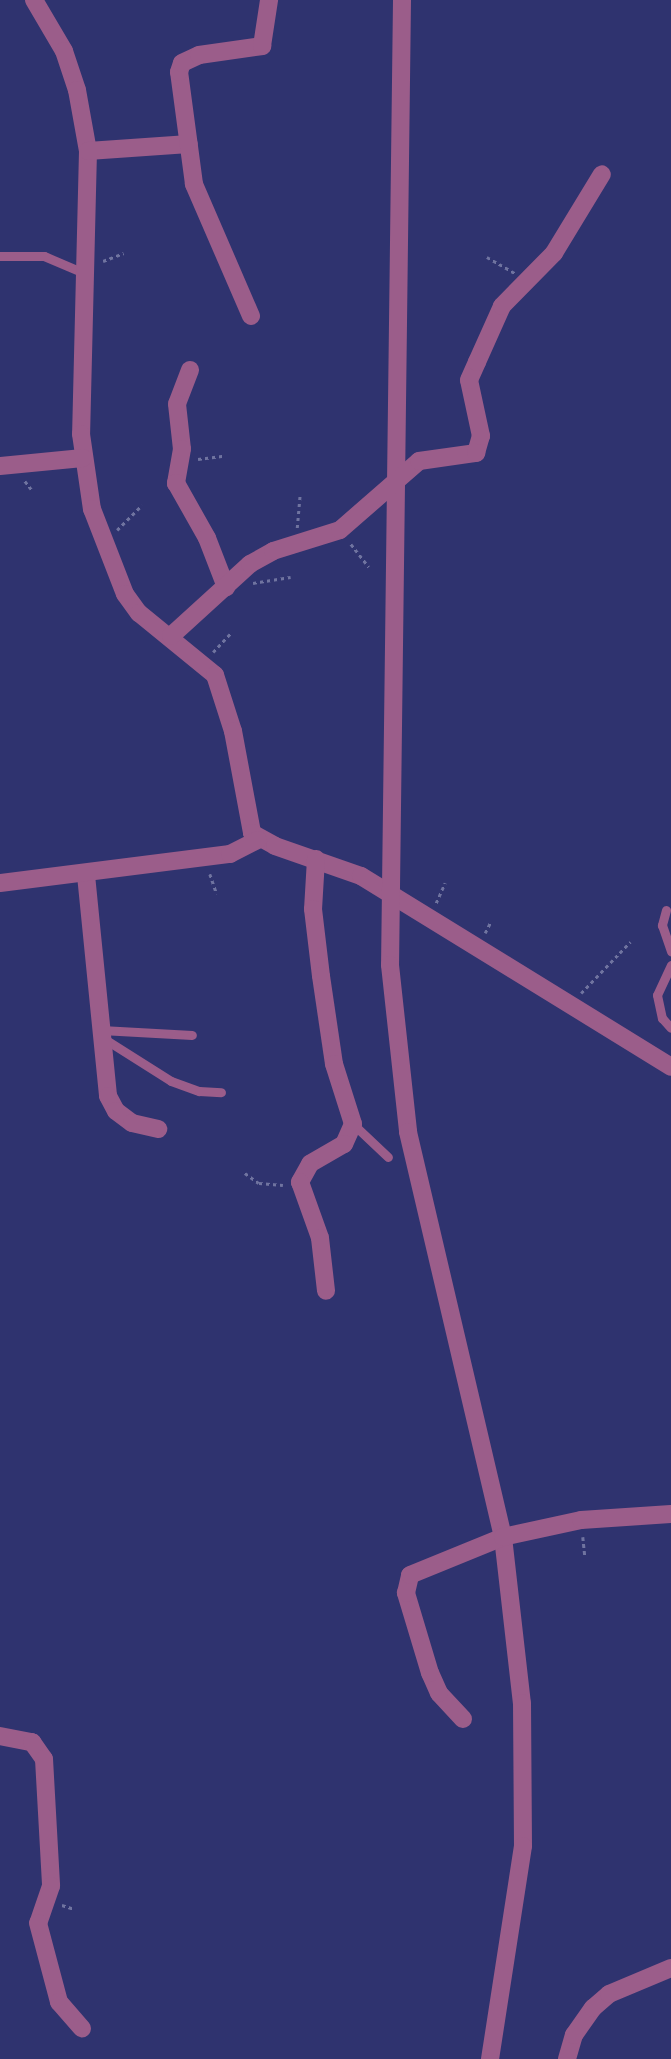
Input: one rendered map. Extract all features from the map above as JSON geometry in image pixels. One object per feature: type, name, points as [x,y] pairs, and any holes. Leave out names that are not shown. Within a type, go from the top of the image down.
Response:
[{"type":"street","points":[[34,0],[64,51],[77,90],[88,151],[83,458],[101,537],[125,594],[139,613],[204,663],[224,695],[246,821],[258,840],[316,859],[388,892],[570,1007],[669,1062]]},
{"type":"street","points":[[251,316],[194,184],[179,72],[182,63],[198,55],[262,46],[270,0]]},
{"type":"street","points":[[402,0],[388,892],[390,965],[408,1132],[503,1537],[522,1703],[523,1846],[490,2059]]},
{"type":"street","points":[[88,151],[189,144]]},
{"type":"street","points":[[171,636],[231,582],[273,551],[298,546],[340,530],[419,461],[476,453],[481,436],[469,380],[502,306],[573,227],[602,174]]},
{"type":"street","points":[[190,370],[177,404],[180,461],[176,475],[180,494],[231,582]]},
{"type":"street","points":[[0,466],[83,458]]},
{"type":"street","points":[[0,883],[86,875],[230,854],[258,840]]},
{"type":"street","points":[[316,859],[313,909],[323,989],[334,1064],[353,1124],[344,1144],[310,1164],[300,1182],[320,1238],[326,1291]]},
{"type":"street","points":[[86,875],[93,913],[104,1079],[116,1111],[132,1123],[159,1129]]},
{"type":"street","points":[[463,1719],[439,1693],[430,1672],[406,1583],[419,1569],[503,1537],[581,1520],[671,1514]]},
{"type":"street","points":[[0,1736],[32,1742],[44,1759],[51,1886],[38,1923],[58,2002],[82,2028]]},
{"type":"street","points":[[566,2059],[574,2035],[593,2008],[610,1994],[671,1968]]},
{"type":"lane","points":[[0,256],[44,256],[86,265]]},
{"type":"lane","points":[[666,910],[662,925],[671,951]]},
{"type":"lane","points":[[671,965],[657,995],[662,1018],[671,1028]]},
{"type":"lane","points":[[101,1034],[192,1035]]},
{"type":"lane","points":[[101,1034],[171,1081],[199,1091],[221,1092]]},
{"type":"lane","points":[[353,1124],[388,1157]]},
{"type":"path","points":[[86,265],[124,253]]},
{"type":"path","points":[[487,257],[526,280]]},
{"type":"path","points":[[180,461],[224,456]]},
{"type":"path","points":[[298,546],[300,494]]},
{"type":"path","points":[[101,537],[118,530],[142,505]]},
{"type":"path","points":[[340,530],[369,567]]},
{"type":"path","points":[[231,582],[254,583],[291,577]]},
{"type":"path","points":[[204,663],[231,633]]},
{"type":"path","points":[[204,857],[217,894]]},
{"type":"path","points":[[430,919],[444,883]]},
{"type":"path","points":[[570,1007],[592,977],[630,942]]},
{"type":"path","points":[[245,1173],[270,1186],[300,1182]]},
{"type":"path","points":[[581,1520],[585,1557]]}]
